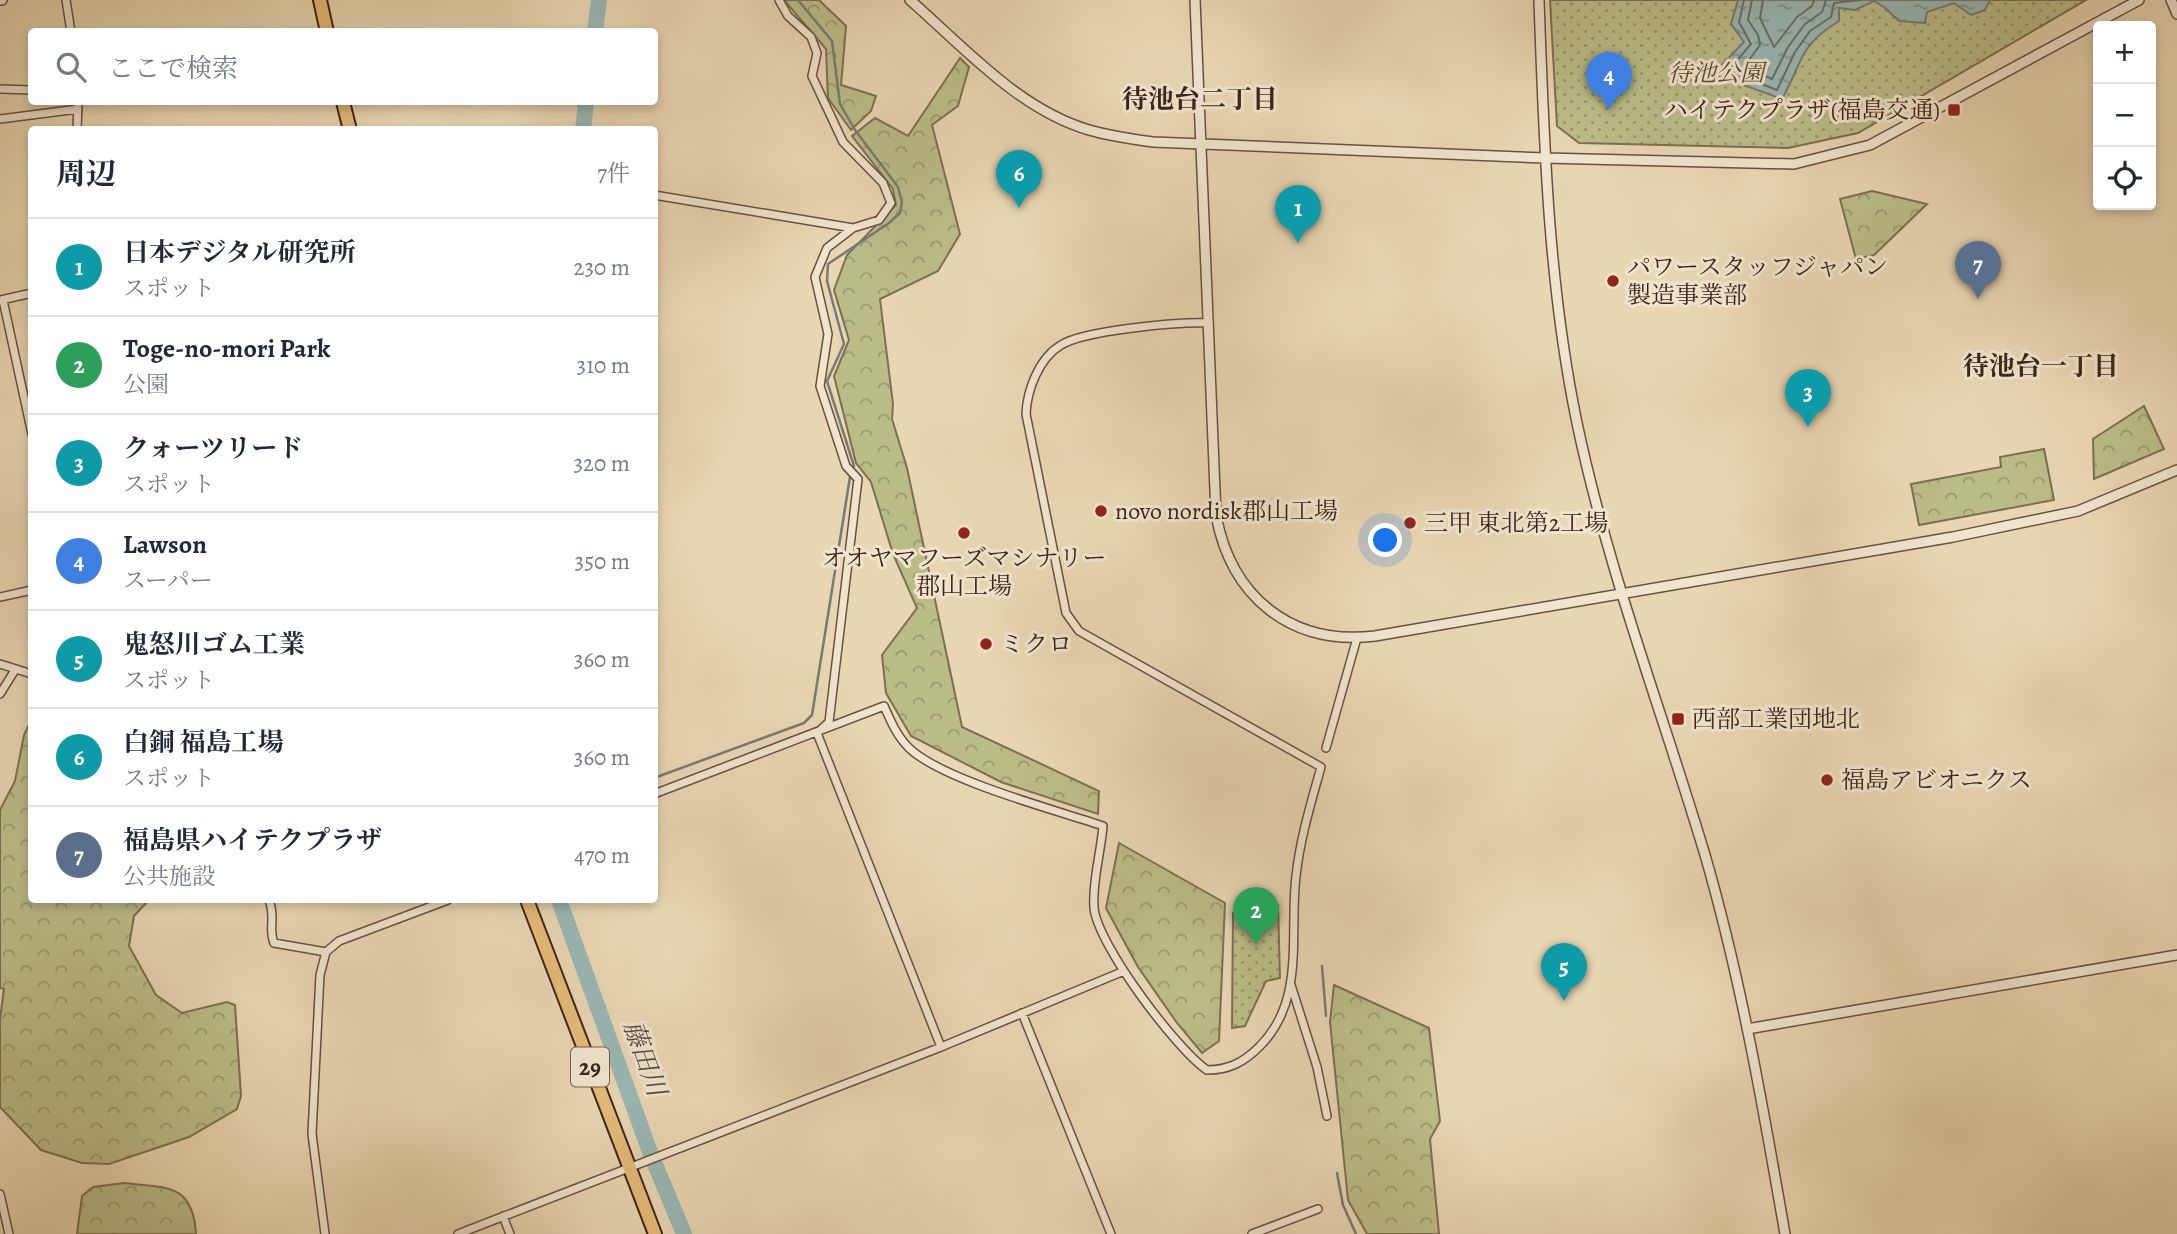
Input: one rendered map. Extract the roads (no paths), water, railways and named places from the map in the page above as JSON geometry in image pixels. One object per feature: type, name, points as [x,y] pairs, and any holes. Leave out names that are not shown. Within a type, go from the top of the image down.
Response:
[{"type":"main road","points":[[320,0],[326,28]]},
{"type":"main road","points":[[344,105],[349,126]]},
{"type":"main road","name":"29","points":[[528,903],[632,1166],[654,1234]]},
{"type":"street","points":[[66,0],[70,28]]},
{"type":"street","points":[[779,0],[788,16],[811,37],[817,53],[812,76],[843,142],[883,183],[891,203],[880,220],[853,228],[827,248],[815,277],[828,334],[820,386],[846,466],[859,479],[829,722],[817,733]]},
{"type":"street","points":[[910,0],[1036,107],[1086,130],[1114,137],[1153,142],[1545,158],[1794,164],[1870,145],[2140,0]]},
{"type":"street","points":[[1195,0],[1216,514],[1221,541],[1231,565],[1245,587],[1281,619],[1303,630],[1357,638],[1953,537],[2078,511],[2177,470]]},
{"type":"street","points":[[1539,0],[1545,158],[1559,320],[1577,422],[1620,594],[1705,855],[1747,1029],[1785,1234]]},
{"type":"street","points":[[2171,0],[2177,14]]},
{"type":"street","points":[[0,89],[28,90]]},
{"type":"street","points":[[0,119],[78,105],[77,126]]},
{"type":"street","points":[[658,196],[853,228]]},
{"type":"street","points":[[28,294],[1,300],[28,417]]},
{"type":"street","points":[[658,793],[884,706],[896,732],[911,750],[939,768],[1103,826],[1094,906],[1098,925],[1124,971],[1186,1052],[1207,1070],[1233,1067],[1249,1057],[1268,1039],[1283,1016],[1291,984],[1295,945],[1295,877],[1321,767],[1079,631],[1066,613],[1026,414],[1038,372],[1049,355],[1071,339],[1177,322],[1209,323]]},
{"type":"street","points":[[0,597],[28,591]]},
{"type":"street","points":[[1326,748],[1357,638]]},
{"type":"street","points":[[0,664],[28,673]]},
{"type":"street","points":[[0,694],[15,670]]},
{"type":"street","points":[[817,733],[942,1046]]},
{"type":"street","points":[[271,903],[275,914],[271,935],[274,943],[326,952]]},
{"type":"street","points":[[325,1234],[312,1134],[320,975],[326,952],[339,941],[440,903]]},
{"type":"street","points":[[1747,1029],[2177,955]]},
{"type":"street","points":[[458,1234],[942,1046],[1124,971]]},
{"type":"street","points":[[1291,984],[1317,1067],[1327,1115]]},
{"type":"street","points":[[1022,1013],[1111,1234]]},
{"type":"street","points":[[0,1194],[9,1234]]},
{"type":"street","points":[[1252,1234],[1318,1209]]},
{"type":"street","points":[[502,1216],[510,1234]]},
{"type":"water","points":[[1738,0],[1990,0],[1985,10],[1971,15],[1954,3],[1927,12],[1925,23],[1899,21],[1874,1],[1855,10],[1839,8],[1839,21],[1808,47],[1782,99],[1713,74],[1744,42],[1731,24]]},
{"type":"waterway","name":"藤田川","points":[[596,28],[599,0]]},
{"type":"waterway","points":[[798,0],[832,41],[840,104],[855,130],[898,187],[902,202],[900,213],[889,223],[828,264],[827,281],[844,344],[827,381],[854,466]]},
{"type":"waterway","name":"藤田川","points":[[583,126],[586,105]]},
{"type":"waterway","points":[[658,777],[804,723],[812,715],[850,477]]},
{"type":"waterway","name":"藤田川","points":[[560,903],[650,1152],[684,1234]]},
{"type":"waterway","points":[[1322,966],[1326,1016]]},
{"type":"waterway","points":[[1337,1173],[1343,1205],[1356,1234]]},
{"type":"place","name":"Lawson","points":[[1609,110]]},
{"type":"place","name":"ハイテクプラザ(福島交通)","points":[[1954,110]]},
{"type":"place","name":"白銅 福島工場","points":[[1019,208]]},
{"type":"place","name":"日本デジタル研究所","points":[[1298,243]]},
{"type":"place","name":"パワースタッフジャパン 製造事業部","points":[[1613,281]]},
{"type":"place","name":"福島県ハイテクプラザ","points":[[1978,299]]},
{"type":"place","name":"クォーツリード","points":[[1808,427]]},
{"type":"place","name":"novo nordisk郡山工場","points":[[1101,511]]},
{"type":"place","name":"三甲 東北第2工場","points":[[1410,523]]},
{"type":"place","name":"オオヤマフーズマシナリー 郡山工場","points":[[964,533]]},
{"type":"place","name":"ミクロ","points":[[986,644]]},
{"type":"place","name":"西部工業団地北","points":[[1678,719]]},
{"type":"place","name":"福島アビオニクス","points":[[1827,780]]},
{"type":"place","name":"Toge-no-mori Park","points":[[1256,945]]},
{"type":"place","name":"鬼怒川ゴム工業","points":[[1564,1001]]},
{"type":"district","name":"待池台二丁目","points":[[1200,99]]},
{"type":"district","name":"待池台一丁目","points":[[2041,366]]},
{"type":"park label","name":"待池公園","points":[[1716,73]]}]
